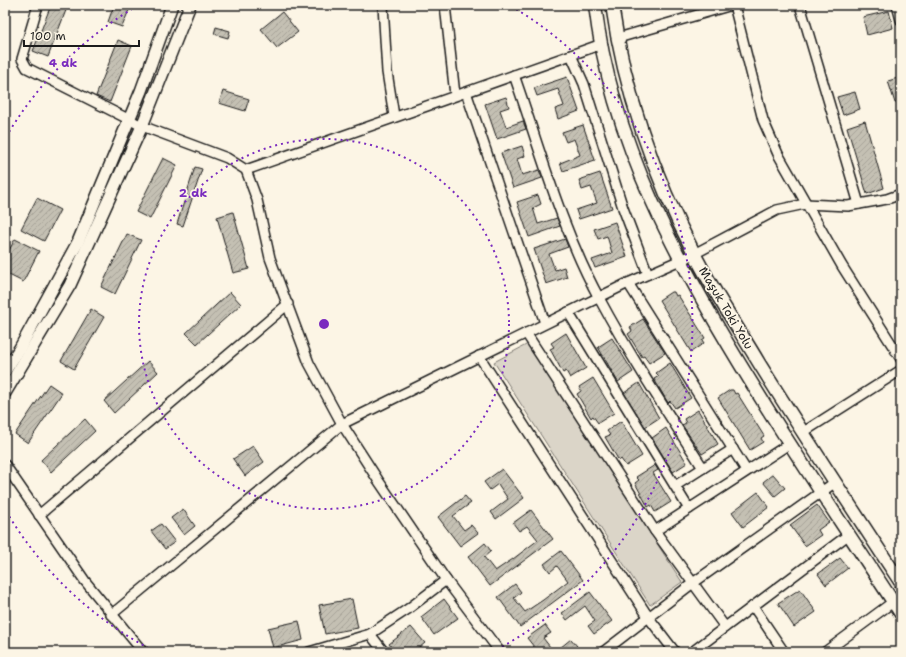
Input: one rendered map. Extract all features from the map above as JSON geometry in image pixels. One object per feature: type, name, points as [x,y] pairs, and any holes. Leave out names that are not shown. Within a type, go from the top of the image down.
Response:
[{"type":"main road","points":[[595,5],[602,44],[617,109],[661,223],[715,324],[820,493],[901,614]]},
{"type":"main road","name":"Maşuk Toki Yolu","points":[[612,5],[618,38],[635,107],[663,189],[694,254],[834,483],[901,583]]},
{"type":"street","points":[[38,5],[23,50],[22,59],[27,68],[129,118],[142,126],[227,158],[246,170],[257,200],[270,258],[309,363],[342,424],[446,580],[500,652]]},
{"type":"street","points":[[5,371],[20,348],[78,242],[129,118],[172,5]]},
{"type":"street","points":[[5,393],[70,284],[142,126],[190,5]]},
{"type":"street","points":[[383,5],[388,72],[394,116]]},
{"type":"street","points":[[445,5],[456,95]]},
{"type":"street","points":[[618,38],[733,5],[763,120],[778,154],[805,204],[842,266],[901,360]]},
{"type":"street","points":[[800,5],[859,204]]},
{"type":"street","points":[[897,5],[901,20]]},
{"type":"street","points":[[246,170],[394,116],[602,44]]},
{"type":"street","points":[[571,55],[584,84],[624,208],[648,274]]},
{"type":"street","points":[[514,75],[568,232],[599,297],[654,390],[703,468]]},
{"type":"street","points":[[466,92],[545,324]]},
{"type":"street","points":[[111,614],[342,424],[628,282],[694,254],[777,210],[805,204],[848,206],[887,199],[901,194]]},
{"type":"street","points":[[628,282],[746,470]]},
{"type":"street","points":[[39,515],[288,304]]},
{"type":"street","points":[[568,312],[689,509]]},
{"type":"street","points":[[526,333],[655,531],[725,627]]},
{"type":"street","points":[[479,356],[649,618],[675,652]]},
{"type":"street","points":[[802,432],[901,370]]},
{"type":"street","points":[[655,531],[746,470],[789,444]]},
{"type":"street","points":[[674,486],[733,449]]},
{"type":"street","points":[[5,465],[39,515],[111,614],[143,652]]},
{"type":"street","points":[[604,652],[692,583],[834,483]]},
{"type":"street","points":[[692,652],[848,535]]},
{"type":"street","points":[[309,652],[370,634],[408,609],[446,580]]},
{"type":"street","points":[[825,652],[893,602]]},
{"type":"street","points":[[753,606],[784,652]]},
{"type":"street","points":[[370,634],[384,652]]},
{"type":"shaded area","points":[[528,344],[682,582],[650,605],[494,362]]},
{"type":"building","points":[[51,5],[68,5],[48,57],[33,51]]},
{"type":"building","points":[[114,5],[131,5],[122,27],[108,22]]},
{"type":"building","points":[[889,11],[893,28],[867,35],[863,17]]},
{"type":"building","points":[[282,12],[298,32],[277,48],[261,29]]},
{"type":"building","points":[[216,27],[230,31],[228,38],[214,34]]},
{"type":"building","points":[[118,40],[132,46],[110,102],[96,96]]},
{"type":"building","points":[[567,77],[579,111],[558,119],[555,109],[564,106],[558,89],[537,96],[534,88]]},
{"type":"building","points":[[901,77],[901,101],[895,103],[888,81]]},
{"type":"building","points":[[223,91],[249,99],[245,111],[219,103]]},
{"type":"building","points":[[855,92],[860,109],[843,115],[837,97]]},
{"type":"building","points":[[506,97],[509,107],[500,110],[506,127],[523,121],[526,129],[497,139],[485,104]]},
{"type":"building","points":[[865,121],[884,188],[867,194],[847,127]]},
{"type":"building","points":[[583,125],[595,160],[563,171],[560,163],[580,155],[574,139],[566,142],[562,132]]},
{"type":"building","points":[[522,146],[525,156],[517,159],[522,175],[539,170],[542,178],[513,188],[501,153]]},
{"type":"building","points":[[163,158],[177,165],[150,219],[136,212]]},
{"type":"building","points":[[195,167],[202,169],[183,226],[177,224]]},
{"type":"building","points":[[600,173],[612,208],[579,219],[576,210],[597,203],[591,187],[582,190],[579,180]]},
{"type":"building","points":[[538,195],[541,204],[533,208],[538,224],[557,218],[560,226],[529,237],[517,202]]},
{"type":"building","points":[[37,198],[60,210],[44,241],[21,229]]},
{"type":"building","points":[[233,212],[249,269],[233,273],[217,217]]},
{"type":"building","points":[[615,222],[627,257],[595,268],[592,260],[612,253],[607,236],[598,239],[594,229]]},
{"type":"building","points":[[127,234],[141,240],[115,294],[101,287]]},
{"type":"building","points":[[15,239],[39,251],[23,282],[5,273],[5,258]]},
{"type":"building","points":[[565,239],[568,247],[549,254],[555,270],[564,267],[567,277],[546,284],[534,249]]},
{"type":"building","points":[[230,292],[241,304],[197,344],[186,333]]},
{"type":"building","points":[[671,292],[674,292],[676,296],[678,295],[705,338],[702,340],[704,343],[691,352],[659,300]]},
{"type":"building","points":[[91,309],[104,317],[74,369],[61,361]]},
{"type":"building","points":[[643,319],[665,353],[649,363],[644,356],[642,357],[628,334],[632,331],[630,327]]},
{"type":"building","points":[[566,333],[586,368],[570,378],[566,371],[563,373],[550,349],[554,347],[551,343]]},
{"type":"building","points":[[612,338],[633,372],[618,382],[598,347]]},
{"type":"building","points":[[148,361],[158,372],[114,413],[104,401]]},
{"type":"building","points":[[670,363],[691,398],[675,408],[670,401],[668,403],[654,379],[659,376],[656,373]]},
{"type":"building","points":[[593,378],[614,413],[598,423],[593,416],[591,418],[577,394],[581,391],[579,387]]},
{"type":"building","points":[[639,383],[659,418],[645,427],[624,393]]},
{"type":"building","points":[[49,384],[62,393],[28,443],[15,434]]},
{"type":"building","points":[[730,390],[733,390],[735,394],[737,393],[764,436],[761,438],[763,442],[750,450],[718,398]]},
{"type":"building","points":[[698,410],[718,444],[702,454],[682,425],[686,423],[684,419]]},
{"type":"building","points":[[85,419],[95,431],[51,472],[41,460]]},
{"type":"building","points":[[621,421],[642,456],[626,466],[621,459],[619,461],[605,437],[610,435],[607,431]]},
{"type":"building","points":[[666,428],[687,463],[673,472],[652,438]]},
{"type":"building","points":[[253,446],[264,462],[245,476],[233,459]]},
{"type":"building","points":[[655,465],[658,470],[653,473],[671,502],[655,512],[651,505],[648,507],[635,483],[639,480],[636,477]]},
{"type":"building","points":[[502,469],[524,498],[496,519],[491,512],[508,499],[498,484],[490,490],[484,482]]},
{"type":"building","points":[[773,474],[785,488],[775,496],[763,482]]},
{"type":"building","points":[[758,492],[769,507],[743,527],[732,512]]},
{"type":"building","points":[[465,496],[471,503],[453,516],[464,530],[471,525],[478,533],[460,546],[438,517]]},
{"type":"building","points":[[817,505],[829,522],[818,530],[821,535],[805,546],[790,525]]},
{"type":"building","points":[[183,509],[195,526],[184,535],[171,518]]},
{"type":"building","points":[[531,510],[553,539],[490,586],[468,557],[485,543],[491,551],[484,557],[495,571],[513,559],[538,540],[527,526],[519,531],[513,523]]},
{"type":"building","points":[[161,524],[175,542],[165,549],[151,531]]},
{"type":"building","points":[[561,551],[583,580],[520,627],[498,597],[515,584],[521,592],[514,598],[525,612],[543,600],[568,581],[557,566],[550,572],[544,564]]},
{"type":"building","points":[[840,558],[848,568],[826,585],[818,574]]},
{"type":"building","points":[[800,589],[816,612],[794,627],[778,603]]},
{"type":"building","points":[[590,592],[612,621],[594,634],[588,626],[595,621],[585,606],[567,620],[562,613]]},
{"type":"building","points":[[352,599],[358,628],[325,634],[319,605]]},
{"type":"building","points":[[444,599],[458,618],[434,635],[421,617]]},
{"type":"building","points":[[299,621],[303,640],[273,648],[268,628]]},
{"type":"building","points":[[545,625],[551,633],[543,638],[554,652],[538,652],[527,638]]},
{"type":"building","points":[[411,627],[425,643],[414,652],[395,652],[389,644]]},
{"type":"building","points":[[571,639],[577,646],[570,652],[555,652]]}]
